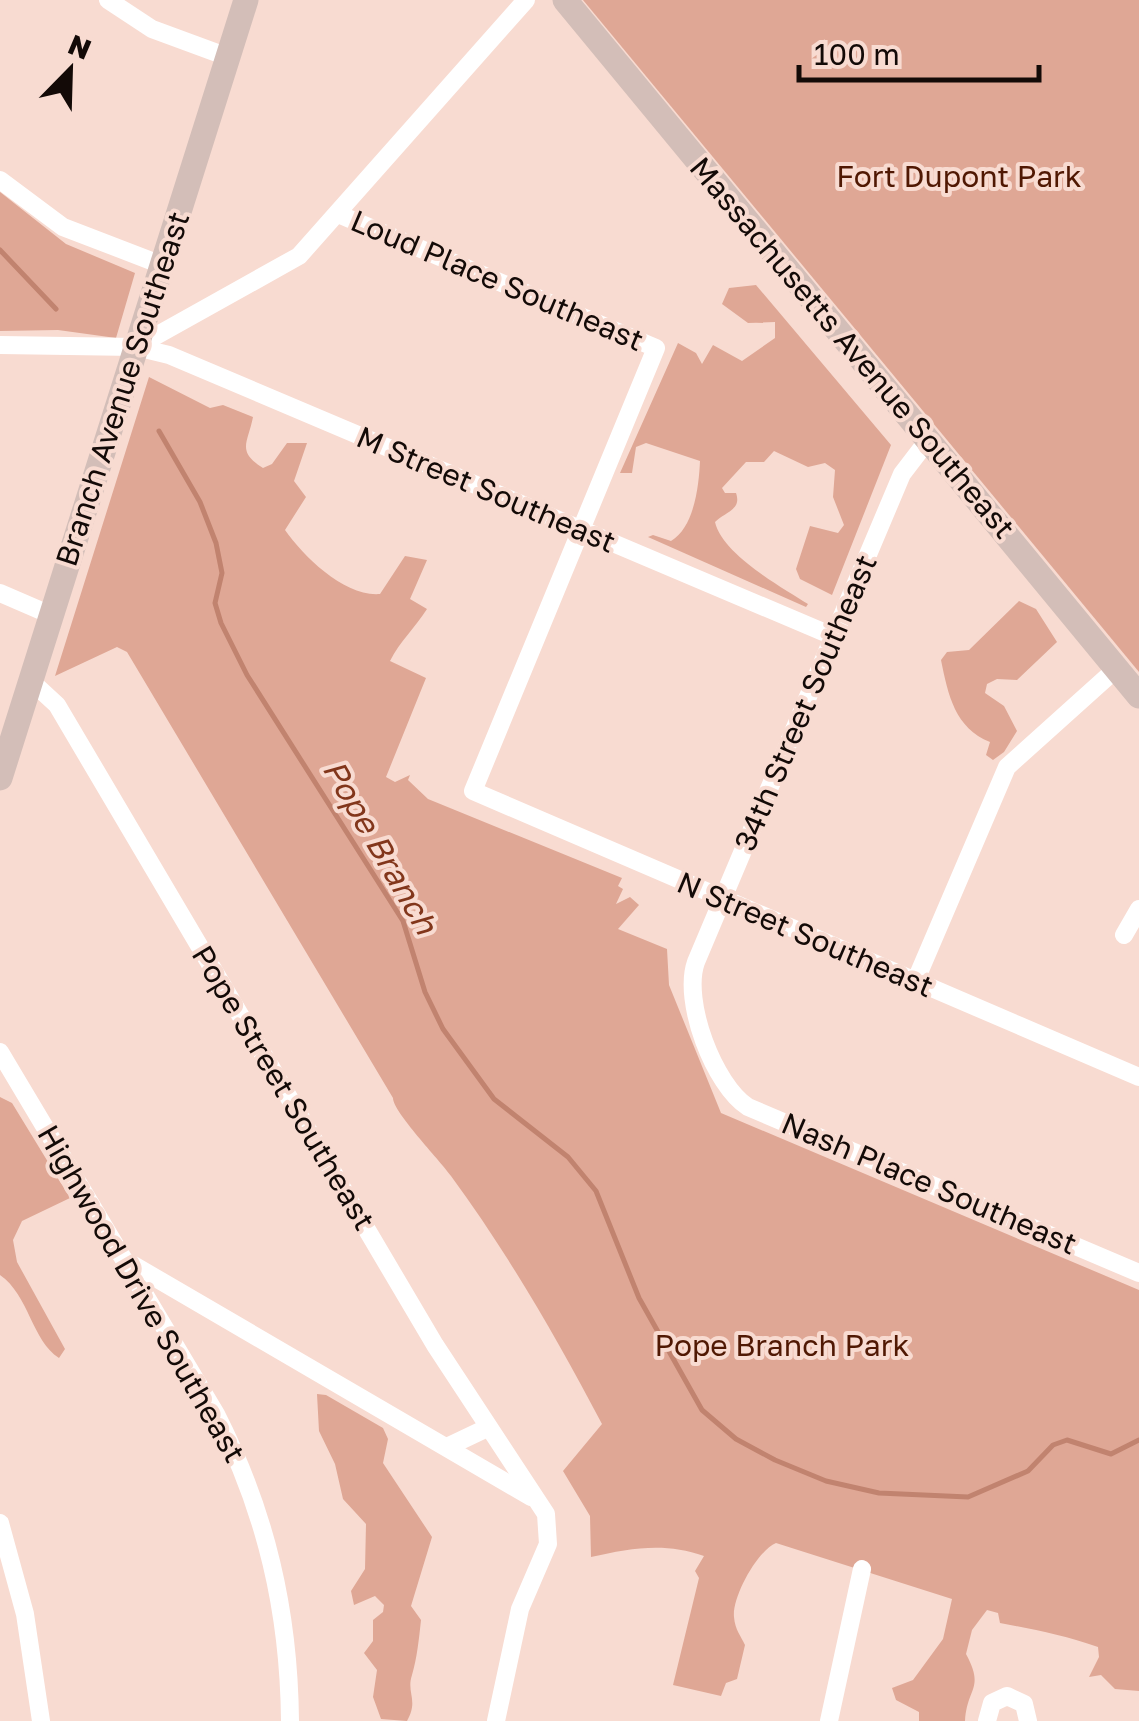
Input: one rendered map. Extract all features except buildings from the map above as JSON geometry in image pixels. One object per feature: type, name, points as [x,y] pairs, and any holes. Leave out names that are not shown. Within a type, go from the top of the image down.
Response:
[{"type":"street","points":[[108,0],[152,29],[228,57]]},
{"type":"street","name":"Branch Avenue Southeast","points":[[0,778],[246,0]]},
{"type":"street","points":[[0,345],[136,347],[299,256],[526,0]]},
{"type":"street","name":"Massachusetts Avenue Southeast","points":[[565,0],[1139,696]]},
{"type":"street","points":[[0,180],[63,227],[162,265]]},
{"type":"street","name":"Loud Place Southeast","points":[[338,214],[656,348],[582,530]]},
{"type":"street","name":"M Street Southeast","points":[[136,347],[169,355],[835,637]]},
{"type":"street","name":"34th Street Southeast","points":[[726,1084],[695,1015],[690,991],[696,962],[902,474],[928,440]]},
{"type":"street","name":"N Street Southeast","points":[[582,530],[473,791],[1139,1077]]},
{"type":"street","points":[[0,593],[51,615]]},
{"type":"street","points":[[915,982],[1008,767],[1116,669]]},
{"type":"street","name":"Pope Street Southeast","points":[[31,681],[56,705],[488,1428],[537,1499]]},
{"type":"street","points":[[1124,935],[1139,909]]},
{"type":"street","name":"Highwood Drive Southeast","points":[[0,1052],[216,1414],[254,1500],[282,1607],[290,1721]]},
{"type":"street","name":"Nash Place Southeast","points":[[726,1084],[756,1111],[1139,1273]]},
{"type":"street","points":[[125,1260],[537,1499],[548,1520],[548,1544],[518,1617],[496,1721]]},
{"type":"street","points":[[446,1447],[488,1428]]},
{"type":"street","points":[[0,1523],[26,1614],[41,1721]]},
{"type":"street","points":[[829,1721],[862,1569]]},
{"type":"street","points":[[986,1721],[990,1706],[1007,1696],[1024,1704],[1028,1721]]},
{"type":"green space","name":"Fort Dupont Park","points":[[583,0],[1139,0],[1139,672]]},
{"type":"green space","points":[[0,192],[66,244],[135,273],[116,338],[58,330],[0,331]]},
{"type":"green space","points":[[756,285],[891,445],[832,595],[800,579],[796,569],[810,526],[838,533],[844,525],[833,497],[835,470],[825,463],[808,467],[774,451],[764,462],[746,462],[722,488],[725,493],[736,493],[737,503],[715,522],[720,534],[740,558],[808,604],[806,607],[648,537],[671,541],[686,526],[694,504],[700,461],[646,443],[636,447],[632,473],[620,473],[678,343],[696,353],[702,364],[713,345],[742,361],[775,338],[775,322],[748,323],[722,304],[729,288]]},
{"type":"green space","name":"Pope Branch Park","points":[[149,377],[210,408],[223,405],[253,417],[247,451],[263,468],[272,464],[287,443],[307,443],[294,481],[306,497],[285,530],[326,573],[353,589],[380,594],[405,556],[427,560],[410,599],[427,609],[390,661],[426,678],[386,777],[395,782],[410,775],[408,780],[428,799],[622,878],[618,886],[623,889],[616,904],[630,897],[639,905],[618,929],[667,949],[669,985],[721,1113],[1139,1290],[1139,1691],[1115,1689],[1101,1675],[1089,1677],[1099,1657],[1098,1647],[1000,1623],[998,1613],[987,1610],[972,1630],[966,1654],[975,1682],[965,1721],[919,1721],[919,1712],[896,1700],[892,1688],[913,1680],[943,1639],[952,1599],[776,1543],[754,1565],[734,1608],[737,1629],[745,1645],[737,1679],[726,1683],[721,1696],[673,1685],[699,1578],[695,1571],[704,1556],[648,1548],[591,1557],[590,1516],[563,1471],[602,1424],[531,1297],[445,1168],[400,1114],[127,652],[117,647],[55,676]]},
{"type":"green space","points":[[1019,601],[1036,609],[1057,642],[1017,680],[997,679],[987,684],[985,693],[1004,706],[1017,731],[1004,752],[993,760],[986,755],[990,742],[969,728],[955,709],[941,660],[947,652],[969,650]]},
{"type":"green space","points":[[0,1097],[12,1103],[70,1198],[22,1221],[13,1240],[17,1262],[65,1349],[59,1358],[42,1341],[18,1294],[0,1275]]},
{"type":"green space","points":[[317,1394],[326,1395],[383,1428],[388,1439],[383,1463],[432,1537],[411,1606],[421,1620],[411,1681],[412,1707],[407,1721],[381,1719],[373,1697],[377,1670],[364,1653],[373,1641],[373,1620],[383,1612],[384,1605],[375,1596],[354,1605],[351,1591],[365,1569],[366,1524],[343,1499],[335,1464],[319,1431]]},
{"type":"waterway","name":"Pope Branch","points":[[0,250],[56,309]]},
{"type":"waterway","name":"Pope Branch","points":[[159,431],[200,502],[216,543],[222,573],[215,603],[221,623],[247,675],[403,921],[425,992],[443,1029],[494,1099],[568,1157],[596,1191],[639,1298],[702,1410],[736,1439],[775,1460],[826,1481],[879,1493],[968,1497],[1028,1471],[1053,1445],[1067,1440],[1111,1454],[1139,1440]]}]
